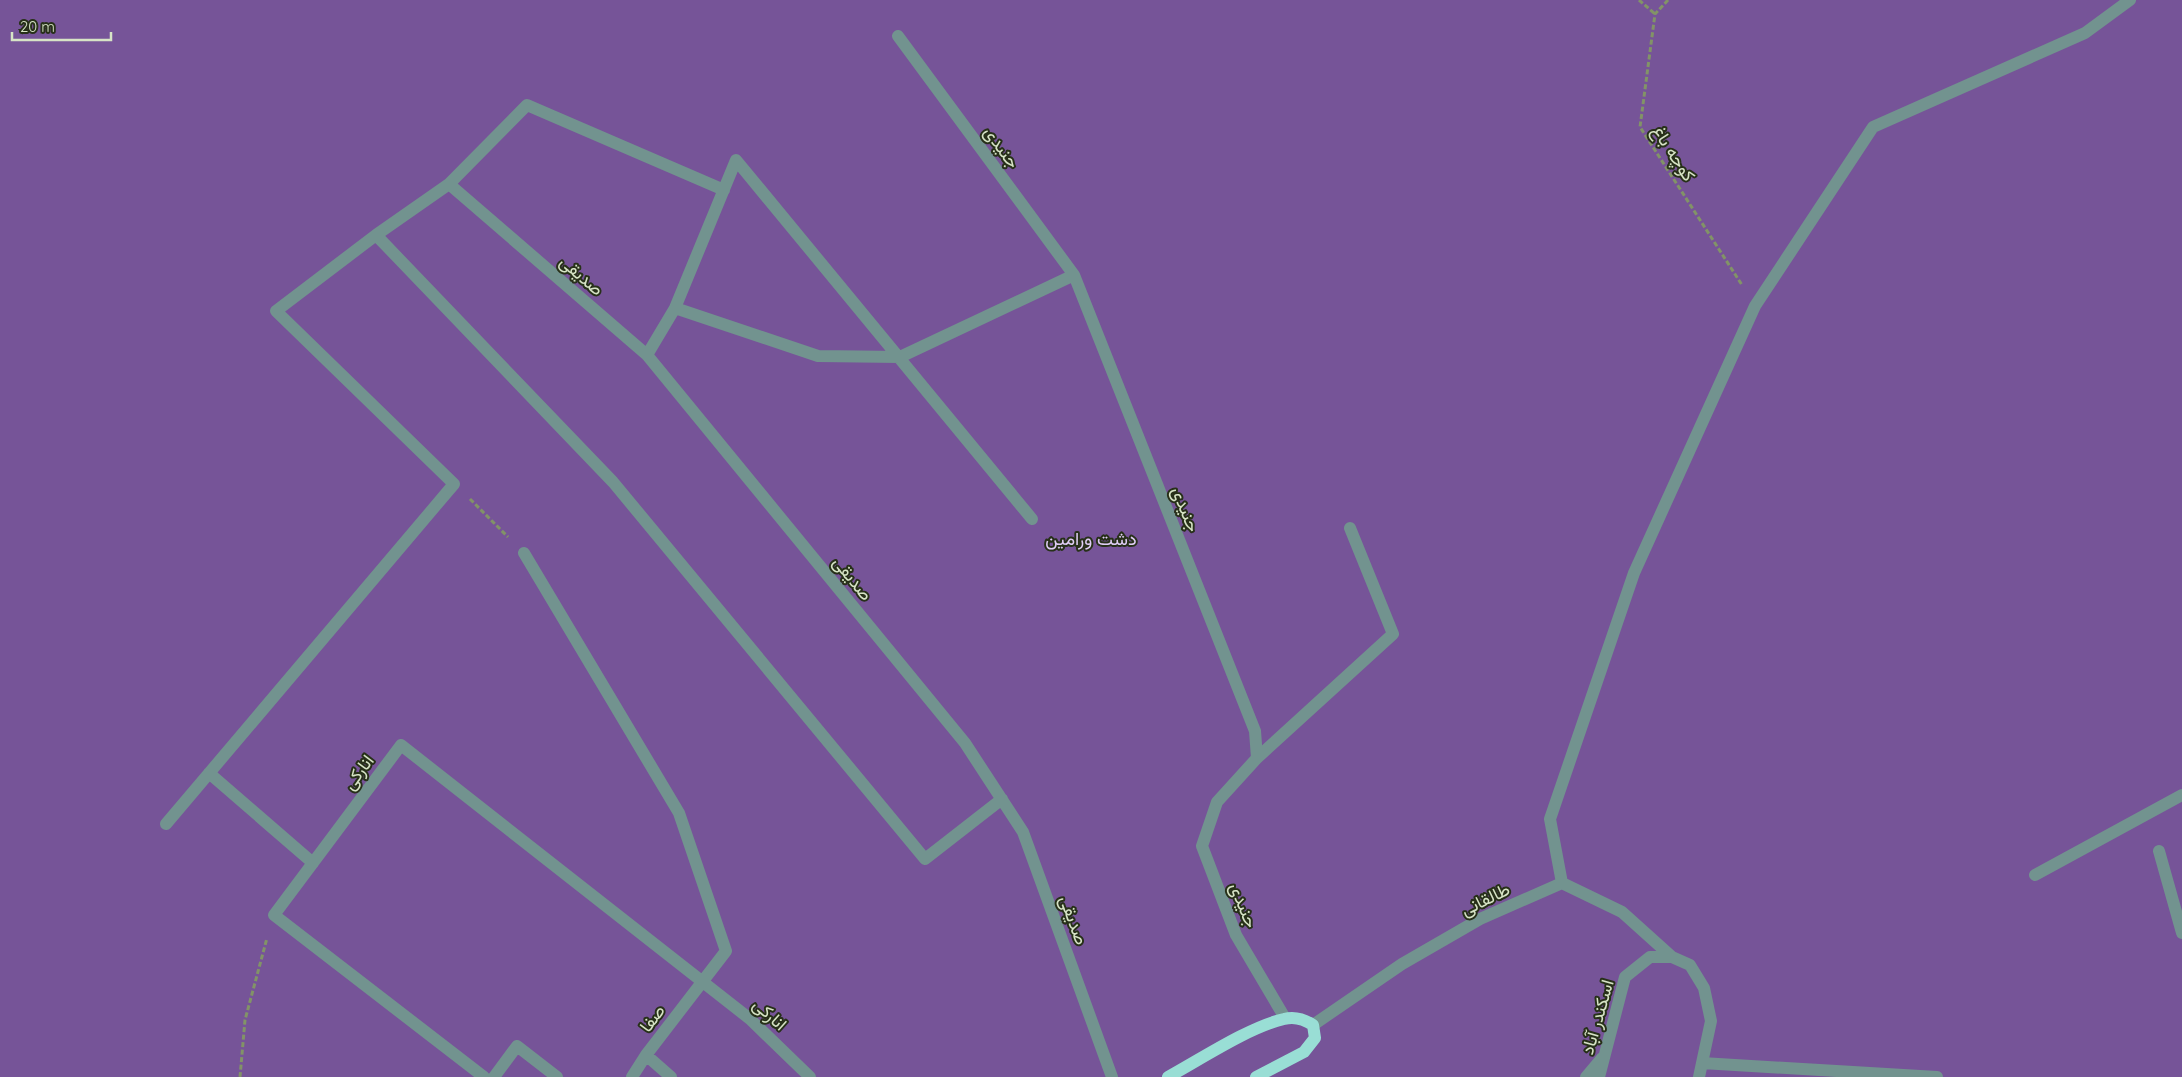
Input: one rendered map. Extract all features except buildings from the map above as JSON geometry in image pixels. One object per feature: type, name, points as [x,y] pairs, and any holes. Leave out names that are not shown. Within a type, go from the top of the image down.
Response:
[{"type":"main road","points":[[1168,1077],[1258,1028],[1285,1018],[1303,1018],[1313,1024],[1315,1038],[1304,1052],[1256,1077]]},
{"type":"street","points":[[1699,1077],[1711,1021],[1704,988],[1690,965],[1672,957],[1622,912],[1562,883],[1550,819],[1634,573],[1756,306],[1874,126],[2085,34],[2130,0]]},
{"type":"street","name":"جنیدی","points":[[898,36],[1074,275],[1255,731],[1257,758],[1217,802],[1202,846],[1236,935],[1285,1018]]},
{"type":"street","points":[[166,824],[454,484],[276,311],[376,235],[449,184],[527,105],[724,190]]},
{"type":"street","points":[[648,355],[676,308],[736,160],[1032,519]]},
{"type":"street","name":"صدیقی","points":[[449,184],[648,355],[965,743],[1024,832],[1112,1077]]},
{"type":"street","points":[[376,235],[613,482],[925,859],[1002,799]]},
{"type":"street","points":[[676,308],[818,356],[900,357],[1074,275]]},
{"type":"street","points":[[1257,758],[1393,634],[1350,528]]},
{"type":"street","points":[[524,553],[679,814],[726,951],[702,982]]},
{"type":"street","name":"انارکی","points":[[274,915],[401,745],[750,1019],[810,1077]]},
{"type":"street","points":[[209,773],[313,862]]},
{"type":"street","points":[[2035,875],[2182,794]]},
{"type":"street","points":[[2159,851],[2182,933]]},
{"type":"street","name":"طالقانی","points":[[1313,1024],[1402,964],[1480,919],[1562,883]]},
{"type":"street","points":[[274,915],[484,1077]]},
{"type":"street","name":"اسکندر آباد","points":[[1599,1077],[1602,1058],[1625,977],[1650,957],[1672,957]]},
{"type":"street","name":"صفا","points":[[632,1077],[646,1055],[702,982]]},
{"type":"street","points":[[494,1077],[517,1046],[557,1077]]},
{"type":"street","points":[[646,1055],[671,1077]]},
{"type":"street","points":[[1586,1077],[1602,1058]]},
{"type":"street","points":[[1702,1063],[1937,1077]]},
{"type":"path","points":[[1639,0],[1655,14],[1668,0]]},
{"type":"path","name":"کوچه باغ","points":[[1655,14],[1640,126],[1756,306]]},
{"type":"path","points":[[454,484],[524,553]]},
{"type":"path","points":[[240,1077],[245,1020],[274,915]]},
{"type":"green space","name":"دشت ورامین","points":[[0,0],[2182,0],[2182,1077],[0,1077]]}]
